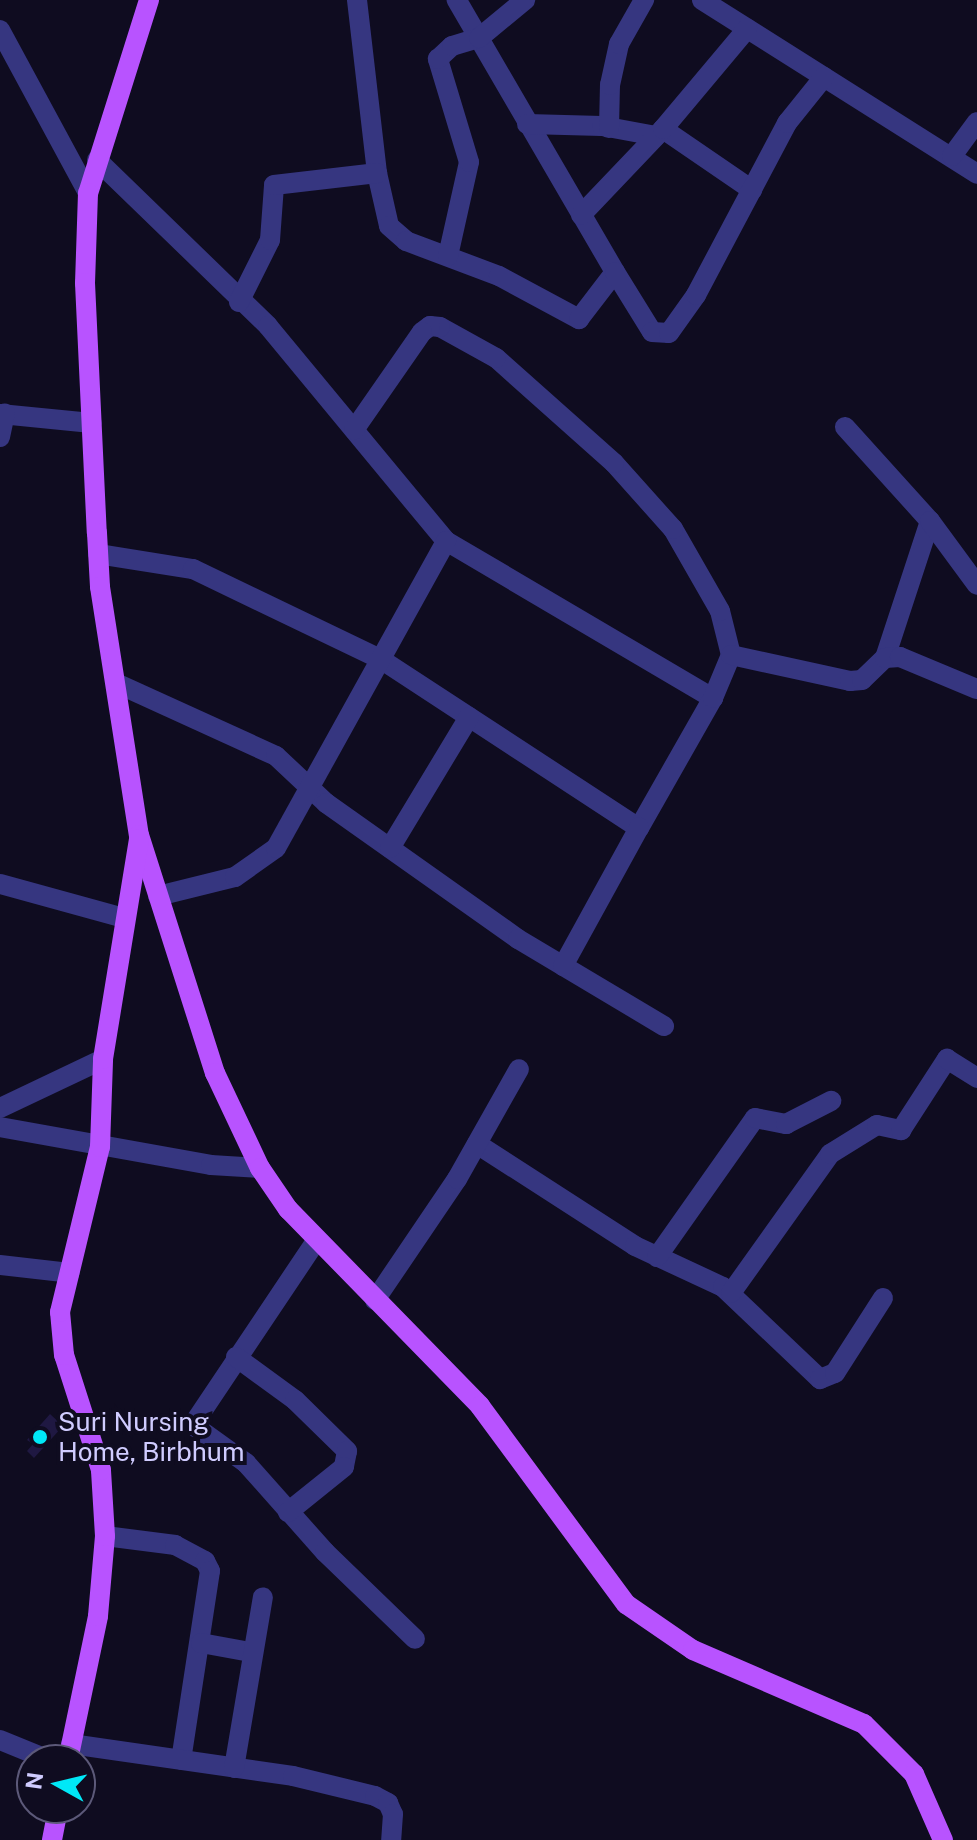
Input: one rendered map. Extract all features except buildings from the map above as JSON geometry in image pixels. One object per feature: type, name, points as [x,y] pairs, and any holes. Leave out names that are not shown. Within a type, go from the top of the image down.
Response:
[{"type":"main road","points":[[149,0],[88,193],[85,283],[98,554],[139,835],[215,1073],[260,1168],[316,1241],[434,1356],[515,1447],[626,1604],[693,1650],[864,1724],[914,1774],[943,1840]]},
{"type":"main road","points":[[72,1744],[98,1616],[105,1536],[101,1470],[64,1355],[60,1312],[100,1147],[103,1059],[139,835]]},
{"type":"street","points":[[357,0],[377,173],[384,214],[395,234],[579,319],[615,272]]},
{"type":"street","points":[[457,0],[527,124],[652,332],[669,333],[696,295],[787,123],[824,77]]},
{"type":"street","points":[[448,256],[469,162],[438,59],[452,46],[479,38],[525,0]]},
{"type":"street","points":[[609,128],[610,85],[619,44],[644,0]]},
{"type":"street","points":[[702,0],[977,174]]},
{"type":"street","points":[[581,215],[660,133],[747,29]]},
{"type":"street","points":[[0,30],[88,193]]},
{"type":"street","points":[[952,156],[977,122]]},
{"type":"street","points":[[527,124],[660,133],[752,190]]},
{"type":"street","points":[[97,160],[239,302],[268,326],[446,541],[713,698]]},
{"type":"street","points":[[239,302],[270,240],[274,185],[377,173]]},
{"type":"street","points":[[354,430],[430,326],[450,331],[496,358],[644,493],[673,529],[720,611],[731,655],[713,698],[563,966]]},
{"type":"street","points":[[0,437],[2,414],[92,423]]},
{"type":"street","points":[[845,427],[930,521],[977,585]]},
{"type":"street","points":[[731,655],[850,681],[862,680],[885,658],[930,521]]},
{"type":"street","points":[[158,896],[254,868],[276,848],[446,541]]},
{"type":"street","points":[[98,554],[193,569],[382,660],[639,828]]},
{"type":"street","points":[[885,658],[924,665],[977,689]]},
{"type":"street","points":[[116,683],[276,756],[311,789],[390,848],[563,966],[664,1026]]},
{"type":"street","points":[[390,848],[469,717]]},
{"type":"street","points":[[0,884],[124,918]]},
{"type":"street","points":[[0,1108],[103,1059]]},
{"type":"street","points":[[731,1293],[830,1154],[877,1125],[899,1132],[947,1059],[977,1078]]},
{"type":"street","points":[[375,1300],[477,1144],[519,1069]]},
{"type":"street","points":[[657,1257],[755,1118],[786,1124],[831,1101]]},
{"type":"street","points":[[0,1127],[100,1147],[260,1168]]},
{"type":"street","points":[[477,1144],[657,1257],[731,1293],[824,1381],[835,1373],[883,1298]]},
{"type":"street","points":[[316,1241],[193,1425],[246,1463],[288,1512],[415,1639]]},
{"type":"street","points":[[0,1265],[70,1273]]},
{"type":"street","points":[[236,1357],[295,1400],[347,1451],[344,1467],[288,1512]]},
{"type":"street","points":[[105,1536],[162,1541],[205,1561],[211,1578],[181,1760]]},
{"type":"street","points":[[234,1768],[250,1652],[263,1597]]},
{"type":"street","points":[[201,1643],[250,1652]]},
{"type":"street","points":[[96,1754],[181,1760],[234,1768],[375,1796],[388,1803],[393,1814],[391,1840]]},
{"type":"place","name":"Suri Nursing Home, Birbhum","points":[[40,1437]]}]
